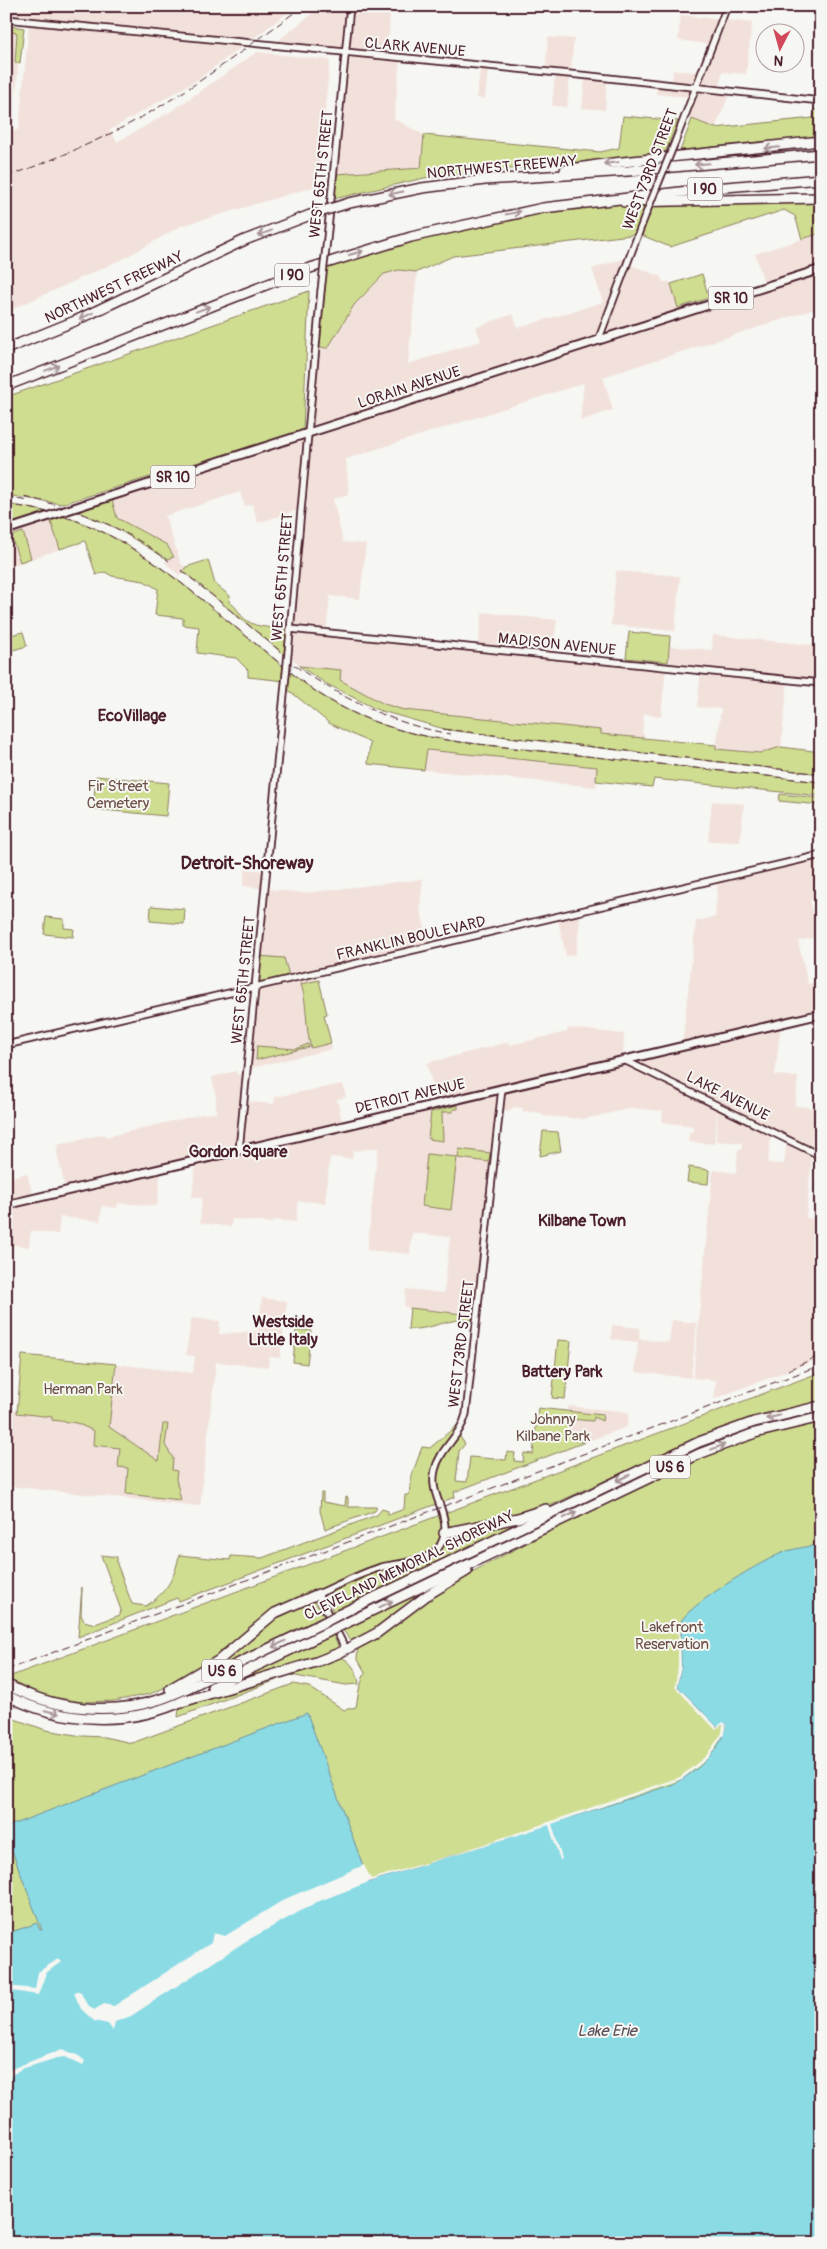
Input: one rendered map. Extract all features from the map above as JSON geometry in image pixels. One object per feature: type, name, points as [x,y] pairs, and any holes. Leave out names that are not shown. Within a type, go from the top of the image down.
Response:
[{"type":"highway","points":[[513,178],[604,164],[821,141]]},
{"type":"highway","name":"NORTHWEST FREEWAY","points":[[6,349],[75,321],[245,240],[310,215],[350,203],[422,188],[513,178],[628,171],[821,154]]},
{"type":"highway","name":"I 90","points":[[6,386],[342,257],[494,217],[589,201],[821,179]]},
{"type":"highway","points":[[589,201],[821,198]]},
{"type":"highway","name":"CLEVELAND MEMORIAL SHOREWAY","points":[[6,1684],[35,1697],[59,1704],[92,1708],[117,1708],[143,1704],[175,1693],[714,1436],[754,1422],[821,1406]]},
{"type":"highway","name":"CLEVELAND MEMORIAL SHOREWAY","points":[[6,1695],[48,1712],[90,1718],[141,1714],[182,1702],[707,1451],[762,1431],[821,1417]]},
{"type":"highway","points":[[444,1533],[524,1516],[585,1496]]},
{"type":"highway","points":[[182,1702],[310,1664],[346,1650],[377,1633],[426,1596],[482,1564],[505,1547]]},
{"type":"highway","points":[[117,1708],[163,1692],[196,1676],[218,1661],[275,1613],[318,1594]]},
{"type":"main road","name":"LORAIN AVENUE","points":[[6,530],[821,269]]},
{"type":"main road","name":"DETROIT AVENUE","points":[[6,1205],[821,1014]]},
{"type":"street","name":"WEST 65TH STREET","points":[[239,1150],[350,6]]},
{"type":"street","name":"WEST 73RD STREET","points":[[598,340],[727,6]]},
{"type":"street","name":"CLARK AVENUE","points":[[6,19],[695,86],[821,101]]},
{"type":"street","name":"MADISON AVENUE","points":[[290,629],[821,683]]},
{"type":"street","name":"FRANKLIN BOULEVARD","points":[[6,1045],[821,855]]},
{"type":"street","name":"LAKE AVENUE","points":[[624,1060],[821,1156]]},
{"type":"street","name":"WEST 73RD STREET","points":[[444,1533],[444,1520],[434,1492],[434,1477],[441,1455],[458,1434],[466,1414],[502,1088]]},
{"type":"street","points":[[346,1650],[318,1594],[377,1568],[426,1558],[439,1547],[444,1533]]},
{"type":"shaded area","points":[[6,6],[297,6],[197,80],[110,130],[117,142],[170,112],[257,52],[330,60],[317,186],[181,226],[125,258],[6,312],[6,135],[19,129],[29,22],[6,19]]},
{"type":"shaded area","points":[[322,6],[390,10],[389,36],[387,36],[385,52],[275,43]]},
{"type":"shaded area","points":[[681,15],[752,23],[746,74],[722,72],[719,92],[730,93],[715,128],[682,115],[688,97],[656,94],[657,85],[672,86],[673,70],[697,72],[708,44],[678,40]]},
{"type":"shaded area","points":[[6,25],[21,27],[14,122],[6,125]]},
{"type":"shaded area","points":[[548,37],[574,39],[567,107],[552,106],[555,75],[545,74]]},
{"type":"shaded area","points":[[350,57],[400,61],[394,119],[424,135],[421,168],[337,174]]},
{"type":"shaded area","points":[[480,69],[488,69],[485,99],[477,98]]},
{"type":"shaded area","points":[[585,79],[607,81],[605,110],[582,108]]},
{"type":"shaded area","points":[[821,233],[821,307],[603,377],[613,410],[580,421],[584,383],[346,459],[349,494],[333,499],[343,542],[366,544],[360,599],[330,596],[326,632],[478,648],[482,612],[557,620],[552,656],[666,668],[661,716],[644,714],[642,733],[644,733],[644,739],[601,734],[601,731],[404,710],[384,704],[340,680],[341,670],[299,666],[288,653],[301,509],[258,523],[252,504],[245,506],[240,492],[165,516],[181,564],[186,567],[180,576],[165,563],[167,559],[174,557],[167,545],[117,518],[111,496],[307,434],[316,347],[328,348],[354,305],[384,274],[399,270],[417,272],[408,364],[481,341],[476,327],[513,314],[518,328],[603,302],[592,269],[606,264],[630,257],[628,264],[660,276],[663,282],[670,282],[680,314],[765,286],[755,254]]},
{"type":"shaded area","points":[[49,516],[60,549],[6,568],[6,530]]},
{"type":"shaded area","points":[[616,571],[680,576],[675,631],[611,625]]},
{"type":"shaded area","points":[[713,635],[821,646],[821,683],[788,680],[781,747],[760,753],[716,749],[721,709],[697,707],[701,671],[667,668],[670,646],[712,650]]},
{"type":"shaded area","points":[[426,750],[598,767],[596,787],[424,770]]},
{"type":"shaded area","points":[[712,801],[744,804],[740,842],[708,841]]},
{"type":"shaded area","points":[[821,855],[821,898],[810,900],[817,937],[798,941],[808,984],[821,981],[821,1014],[781,1023],[775,1075],[798,1077],[795,1106],[816,1108],[811,1151],[771,1132],[768,1163],[784,1164],[787,1140],[812,1153],[806,1218],[821,1220],[821,1358],[714,1399],[716,1380],[693,1378],[713,1170],[736,1173],[738,1150],[742,1150],[742,1143],[716,1141],[718,1105],[714,1144],[688,1142],[689,1132],[693,1132],[693,1126],[662,1122],[663,1111],[633,1108],[584,1119],[542,1116],[542,1113],[522,1111],[523,1108],[514,1107],[508,1111],[500,1110],[477,1315],[404,1307],[406,1289],[444,1293],[450,1237],[412,1233],[410,1254],[367,1250],[378,1148],[353,1151],[352,1159],[330,1157],[325,1203],[298,1201],[296,1222],[274,1220],[273,1223],[232,1219],[231,1227],[200,1223],[202,1198],[192,1197],[196,1161],[161,1169],[157,1206],[118,1203],[117,1208],[102,1206],[100,1221],[60,1217],[58,1234],[31,1231],[29,1247],[6,1244],[6,1171],[12,1172],[12,1177],[27,1173],[34,1199],[66,1191],[56,1149],[59,1148],[58,1145],[104,1134],[106,1137],[202,1114],[216,1113],[216,1097],[212,1077],[236,1071],[238,1075],[247,1069],[244,1101],[274,1104],[275,1097],[343,1084],[346,1097],[337,1099],[343,1125],[437,1103],[427,1063],[509,1042],[510,1045],[567,1032],[568,1028],[624,1034],[623,1058],[682,1046],[696,921],[715,917],[718,879]]},
{"type":"shaded area","points":[[245,869],[267,871],[266,889],[304,893],[423,879],[420,907],[429,946],[314,973],[332,1049],[247,1069],[265,889],[243,886]]},
{"type":"shaded area","points":[[581,910],[576,954],[566,956],[557,916]]},
{"type":"shaded area","points":[[262,1298],[287,1301],[280,1358],[269,1357],[268,1367],[216,1362],[200,1506],[6,1486],[6,1409],[98,1419],[109,1427],[116,1364],[193,1373],[195,1356],[186,1355],[191,1318],[220,1321],[219,1334],[258,1331]]},
{"type":"shaded area","points":[[672,1320],[697,1323],[691,1378],[635,1372],[638,1342],[611,1339],[612,1325],[640,1328],[639,1339],[669,1342]]},
{"type":"shaded area","points":[[568,1406],[629,1412],[627,1427],[585,1442],[575,1441],[569,1434]]},
{"type":"green space","points":[[6,25],[24,28],[20,63],[15,63],[17,33],[6,31]]},
{"type":"green space","points":[[815,109],[821,110],[821,135],[794,141],[680,151],[692,119],[715,128],[813,118]]},
{"type":"green space","points":[[623,116],[678,121],[665,153],[424,178],[334,199],[337,174],[421,168],[424,135],[600,152],[619,148]]},
{"type":"green space","points":[[821,198],[821,233],[802,239],[795,216],[784,210],[670,247],[639,234],[453,256],[417,272],[399,270],[384,274],[354,305],[328,348],[316,347],[325,263],[342,257],[589,201]]},
{"type":"green space","points":[[702,274],[709,298],[678,308],[671,284]]},
{"type":"green space","points":[[309,291],[303,430],[62,504],[6,495],[6,397]]},
{"type":"green space","points":[[111,496],[117,518],[167,545],[174,557],[167,559],[114,527],[71,509]]},
{"type":"green space","points":[[6,504],[43,511],[80,522],[106,533],[130,547],[178,580],[310,687],[328,700],[367,719],[428,737],[460,742],[821,782],[821,796],[654,779],[652,787],[596,781],[597,767],[427,750],[424,770],[368,764],[370,743],[329,723],[285,687],[285,681],[248,677],[248,670],[236,658],[197,653],[199,627],[183,625],[183,618],[155,615],[158,589],[144,581],[112,576],[105,572],[96,575],[85,541],[60,549],[49,516],[6,530]]},
{"type":"green space","points":[[23,532],[31,558],[20,562],[11,536]]},
{"type":"green space","points":[[208,560],[215,584],[230,596],[229,602],[246,620],[256,625],[290,629],[287,657],[183,571],[186,567]]},
{"type":"green space","points":[[23,632],[27,646],[6,652],[6,636]]},
{"type":"green space","points":[[629,632],[670,636],[668,662],[626,658]]},
{"type":"green space","points":[[299,666],[341,670],[340,680],[384,704],[404,710],[601,730],[601,734],[716,745],[716,749],[760,753],[781,747],[821,752],[821,774],[448,730],[378,710],[325,683]]},
{"type":"green space","name":"Fir Street Cemetery","points":[[96,776],[169,783],[166,816],[93,809]]},
{"type":"green space","points":[[780,794],[821,798],[821,805],[779,801]]},
{"type":"green space","points":[[151,906],[185,909],[184,924],[150,921]]},
{"type":"green space","points":[[46,917],[64,919],[64,928],[74,929],[73,937],[44,934]]},
{"type":"green space","points":[[258,956],[284,958],[290,979],[255,987]]},
{"type":"green space","points":[[319,980],[327,1014],[324,1015],[331,1043],[311,1048],[301,984]]},
{"type":"green space","points":[[308,1044],[309,1047],[256,1060],[257,1046],[296,1049]]},
{"type":"green space","points":[[458,1105],[458,1109],[453,1109],[453,1112],[442,1112],[443,1141],[428,1139],[431,1112]]},
{"type":"green space","points":[[543,1131],[558,1132],[561,1151],[540,1156]]},
{"type":"green space","points":[[459,1149],[490,1153],[489,1162],[458,1158]]},
{"type":"green space","points":[[427,1154],[457,1157],[451,1210],[422,1206]]},
{"type":"green space","points":[[689,1167],[709,1170],[708,1184],[687,1182]]},
{"type":"green space","points":[[410,1308],[472,1315],[472,1320],[455,1320],[424,1328],[408,1329]]},
{"type":"green space","points":[[311,1330],[307,1364],[293,1362],[296,1331]]},
{"type":"green space","points":[[558,1340],[571,1341],[565,1399],[552,1398]]},
{"type":"green space","name":"Herman Park","points":[[22,1355],[116,1364],[109,1427],[159,1461],[163,1424],[168,1424],[165,1445],[173,1458],[172,1470],[177,1471],[176,1479],[181,1500],[126,1494],[128,1468],[118,1467],[120,1448],[93,1445],[94,1431],[76,1423],[52,1420],[52,1417],[17,1413]]},
{"type":"green space","points":[[821,1372],[821,1400],[734,1424],[700,1437],[519,1520],[520,1523],[333,1612],[328,1598],[334,1591],[371,1574],[427,1562],[442,1549],[371,1567],[340,1581],[323,1597],[315,1593],[284,1605],[223,1653],[178,1682],[150,1694],[114,1701],[82,1702],[42,1695],[6,1678]]},
{"type":"green space","name":"Johnny Kilbane Park","points":[[538,1408],[603,1415],[602,1421],[594,1417],[593,1421],[570,1419],[569,1434],[576,1437],[575,1441],[585,1442],[454,1492],[455,1497],[179,1601],[177,1598],[78,1637],[82,1587],[81,1615],[84,1621],[95,1624],[120,1615],[121,1610],[101,1555],[117,1557],[117,1564],[132,1604],[146,1606],[159,1596],[172,1578],[179,1555],[230,1560],[231,1556],[262,1558],[377,1515],[382,1509],[388,1511],[388,1515],[404,1509],[405,1495],[409,1495],[411,1478],[422,1447],[430,1448],[456,1426],[462,1427],[458,1434],[465,1444],[459,1451],[456,1481],[467,1482],[470,1457],[506,1460],[507,1452],[515,1453],[514,1461],[523,1462],[524,1453],[533,1454]]},
{"type":"green space","name":"Lakefront Reservation","points":[[821,1421],[821,1742],[599,1820],[6,1981],[6,1716],[46,1730],[82,1736],[104,1737],[132,1743],[293,1684],[309,1687],[344,1710],[356,1707],[365,1672],[357,1658],[358,1648],[377,1638],[447,1585],[592,1509],[705,1456],[747,1440]]},
{"type":"green space","points":[[321,1493],[323,1493],[323,1502],[345,1506],[346,1497],[348,1498],[348,1507],[377,1507],[375,1511],[325,1529],[320,1511]]},
{"type":"green space","points":[[423,1590],[425,1593],[379,1629],[352,1643],[343,1630]]},
{"type":"green space","points":[[314,1600],[324,1616],[215,1670],[214,1667],[271,1618]]},
{"type":"green space","points":[[333,1635],[340,1650],[326,1656],[243,1680],[242,1677]]},
{"type":"green space","points":[[340,1657],[353,1668],[359,1684],[346,1685],[290,1675],[178,1717],[179,1709],[214,1695]]},
{"type":"water","name":"Lake Erie","points":[[821,1545],[821,2243],[6,2243],[6,1934],[37,1923],[40,1930],[42,1930],[6,1835],[6,1827],[307,1713],[369,1882],[671,1785],[689,1775],[706,1760],[719,1743],[726,1724],[717,1727],[677,1686],[681,1667],[681,1621],[699,1603],[762,1563],[787,1551]]},
{"type":"pier","points":[[680,1629],[681,1667],[677,1686],[717,1727],[723,1722],[726,1724],[724,1734],[708,1758],[682,1779],[552,1824],[562,1859],[560,1860],[549,1825],[369,1882],[317,1902],[246,1941],[131,2016],[115,2022],[113,2031],[108,2024],[94,2021],[81,2009],[74,1993],[76,1991],[81,1993],[86,2003],[94,2010],[104,2004],[114,2006],[211,1943],[213,1933],[225,1936],[285,1899],[364,1865],[371,1879],[452,1855],[680,1777],[706,1756],[722,1733],[723,1725],[715,1729],[675,1687],[678,1666],[678,1631]]},
{"type":"pier","points":[[58,1959],[61,1962],[46,1973],[38,1995],[6,1990],[6,1986],[35,1989],[38,1972]]},
{"type":"pier","points":[[62,2049],[79,2056],[85,2061],[83,2065],[65,2057],[57,2058],[21,2069],[6,2079],[6,2071]]},
{"type":"railway","points":[[6,177],[84,146],[141,118],[214,71],[303,6]]},
{"type":"railway","points":[[6,497],[28,501]]},
{"type":"railway","points":[[24,497],[63,507],[100,521],[136,539],[169,561]]},
{"type":"railway","points":[[6,504],[43,511],[80,522],[131,548],[180,582],[311,688],[329,700],[367,719],[428,737],[460,742],[821,782]]},
{"type":"railway","points":[[181,570],[290,659]]},
{"type":"railway","points":[[284,658],[322,684],[363,706],[406,723],[451,734]]},
{"type":"railway","points":[[443,729],[821,774]]},
{"type":"railway","points":[[788,1370],[821,1355]]},
{"type":"railway","points":[[6,1670],[821,1365]]},
{"type":"district","name":"EcoVillage","points":[[132,715]]},
{"type":"district","name":"Detroit-Shoreway","points":[[247,863]]},
{"type":"district","name":"Gordon Square","points":[[238,1151]]},
{"type":"district","name":"Kilbane Town","points":[[582,1220]]},
{"type":"district","name":"Westside Little Italy","points":[[283,1330]]},
{"type":"district","name":"Battery Park","points":[[562,1371]]}]
